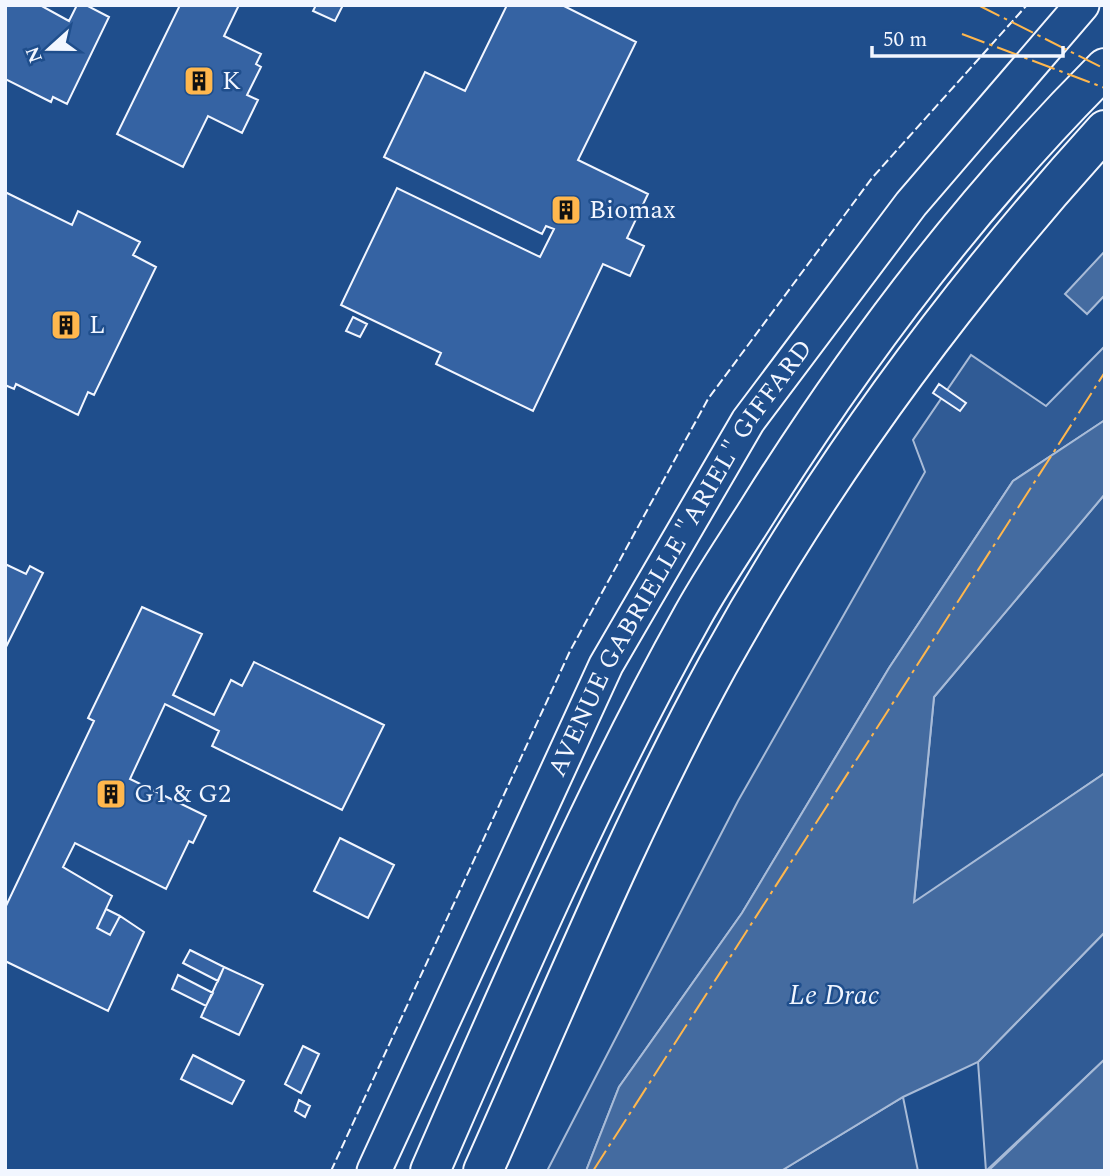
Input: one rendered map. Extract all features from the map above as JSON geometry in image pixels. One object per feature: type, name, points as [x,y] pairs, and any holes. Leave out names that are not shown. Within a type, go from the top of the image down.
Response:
[{"type":"highway","points":[[429,1171],[607,778],[694,613],[802,442],[897,304],[1005,175],[1105,68]]},
{"type":"highway","points":[[483,1171],[655,786],[718,665],[785,549],[875,412],[942,323],[1016,230],[1105,130]]},
{"type":"street","name":"AVENUE GABRIELLE \"ARIEL\" GIFFARD","points":[[374,1171],[606,664],[748,421],[911,204],[1082,5]]},
{"type":"shaded area","points":[[1105,346],[1105,420],[1013,481],[889,668],[742,913],[619,1087],[586,1171],[547,1171],[738,801],[925,472],[913,440],[971,355],[1046,406]]},
{"type":"shaded area","points":[[1105,494],[1105,773],[914,903],[934,697]]},
{"type":"shaded area","points":[[1105,932],[1105,1059],[986,1171],[978,1062]]},
{"type":"shaded area","points":[[903,1097],[918,1171],[781,1171]]},
{"type":"water","points":[[1105,251],[1105,295],[1087,314],[1065,294]]},
{"type":"water","name":"Le Drac","points":[[1105,420],[1105,494],[934,697],[914,902],[1105,773],[1105,932],[978,1062],[903,1097],[781,1171],[586,1171],[619,1087],[742,913],[889,668],[1013,481]]},
{"type":"water","points":[[1105,1059],[1105,1171],[988,1171]]},
{"type":"building","points":[[5,5],[40,5],[69,21],[77,5],[86,5],[109,17],[67,104],[53,97],[51,102],[5,79]]},
{"type":"building","name":"K","points":[[180,5],[239,5],[224,36],[261,54],[256,64],[261,67],[247,95],[258,100],[242,133],[208,116],[183,167],[117,134]]},
{"type":"building","points":[[316,5],[343,5],[335,21],[313,11]]},
{"type":"building","name":"Biomax","points":[[507,5],[562,5],[636,42],[578,160],[648,194],[627,238],[644,246],[630,276],[603,264],[533,411],[436,364],[441,353],[341,305],[397,188],[540,257],[554,229],[546,226],[542,234],[384,157],[425,72],[465,91]]},
{"type":"building","name":"L","points":[[5,192],[72,225],[78,211],[140,242],[133,255],[156,267],[94,395],[88,392],[78,415],[16,384],[14,389],[5,385]]},
{"type":"building","points":[[353,317],[367,324],[360,337],[346,331]]},
{"type":"building","points":[[939,384],[966,403],[960,411],[933,393]]},
{"type":"building","points":[[5,564],[26,574],[30,566],[43,573],[5,649]]},
{"type":"building","name":"G1 & G2","points":[[142,607],[202,634],[173,695],[214,715],[231,680],[242,686],[254,662],[384,725],[342,810],[212,746],[219,731],[165,704],[130,779],[206,816],[193,843],[189,841],[166,889],[75,843],[63,867],[112,896],[97,928],[110,935],[120,916],[144,932],[108,1011],[5,961],[5,908],[94,721],[88,718]]},
{"type":"building","points":[[340,838],[394,865],[368,918],[314,891]]},
{"type":"building","points":[[106,909],[120,916],[110,935],[97,928]]},
{"type":"building","points":[[190,950],[224,967],[218,981],[183,963]]},
{"type":"building","points":[[224,967],[263,985],[239,1035],[201,1017]]},
{"type":"building","points":[[178,975],[213,993],[206,1006],[172,989]]},
{"type":"building","points":[[303,1046],[319,1054],[301,1093],[285,1084]]},
{"type":"building","points":[[193,1055],[244,1081],[232,1104],[181,1079]]},
{"type":"building","points":[[299,1100],[310,1106],[305,1117],[295,1111]]},
{"type":"fence","points":[[331,1171],[570,651],[708,399],[872,178],[1027,5]]},
{"type":"power","points":[[978,5],[1105,69]]},
{"type":"power","points":[[962,34],[1105,88]]},
{"type":"power","points":[[593,1171],[1105,372]]},
{"type":"place","name":"K","points":[[199,81]]},
{"type":"place","name":"Biomax","points":[[566,210]]},
{"type":"place","name":"L","points":[[66,325]]},
{"type":"place","name":"G1 & G2","points":[[111,794]]}]
